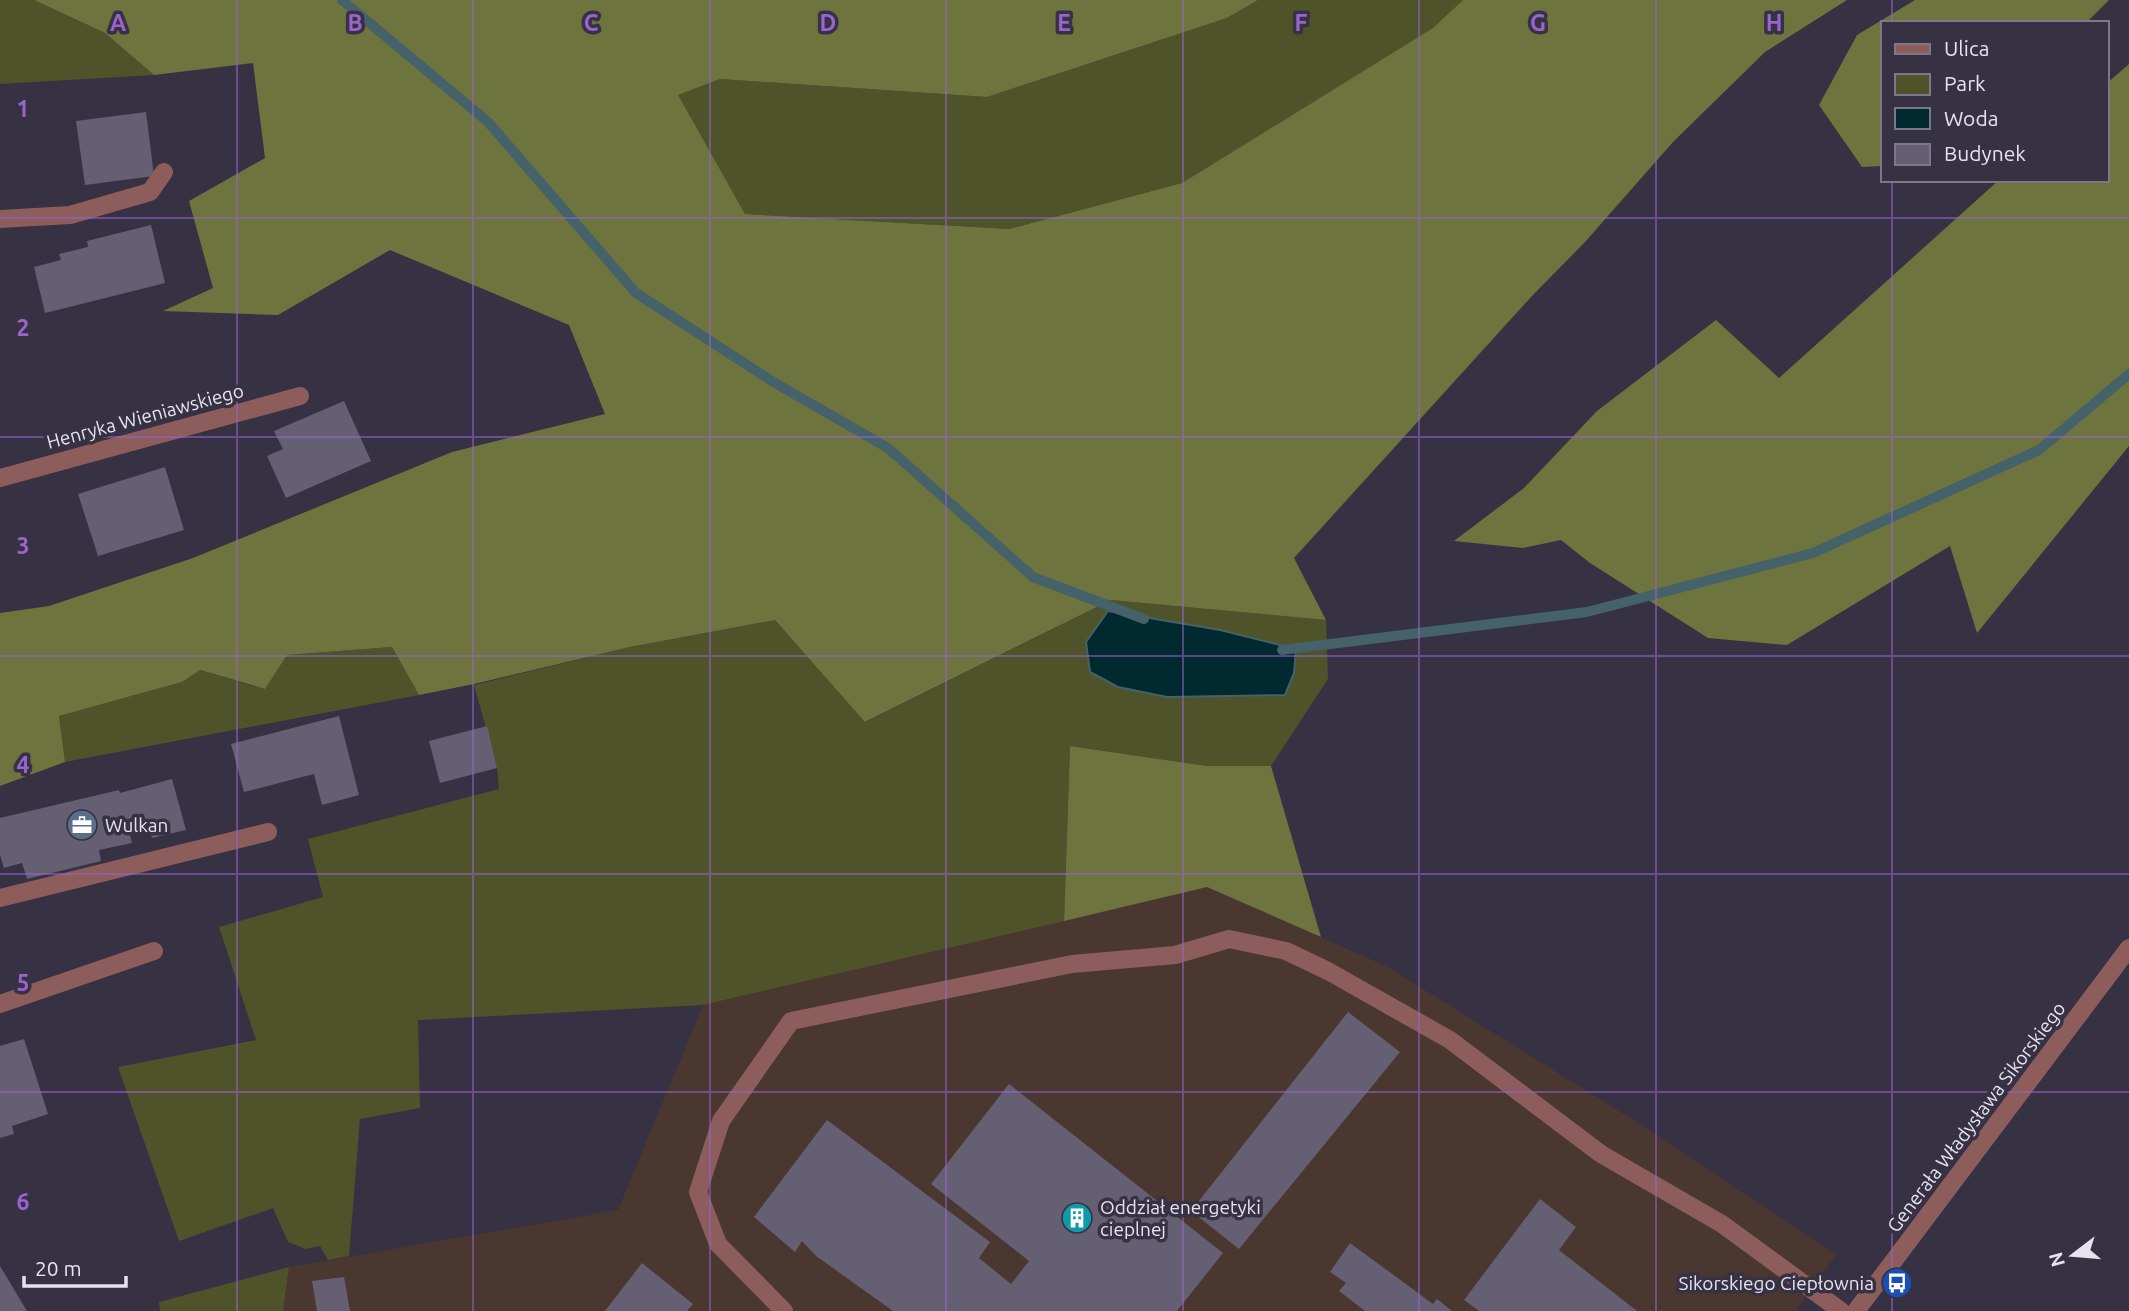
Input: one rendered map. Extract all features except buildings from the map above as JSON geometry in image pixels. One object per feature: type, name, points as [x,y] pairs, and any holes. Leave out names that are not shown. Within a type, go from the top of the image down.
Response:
[{"type":"street","points":[[0,219],[70,215],[150,192],[164,172]]},
{"type":"street","name":"Henryka Wieniawskiego","points":[[0,478],[300,396]]},
{"type":"street","points":[[0,898],[268,832]]},
{"type":"street","points":[[784,1311],[718,1244],[698,1192],[721,1121],[791,1021],[1072,964],[1175,956],[1229,939],[1286,951],[1328,971],[1450,1040],[1601,1154],[1722,1224],[1841,1311]]},
{"type":"street","name":"Generała Władysława Sikorskiego","points":[[1856,1311],[2129,948]]},
{"type":"street","points":[[0,1004],[154,951]]},
{"type":"shaded area","points":[[1207,887],[1386,966],[1632,1119],[1836,1255],[1796,1311],[283,1311],[289,1267],[618,1210],[703,1005]]},
{"type":"green space","points":[[0,0],[34,0],[105,33],[154,75],[0,84]]},
{"type":"green space","points":[[34,0],[1258,0],[1227,18],[987,97],[720,79],[678,95],[745,214],[1009,229],[1182,183],[1433,28],[1463,0],[1847,0],[1765,52],[1673,142],[1585,242],[1532,296],[1294,558],[1326,620],[1111,600],[865,722],[775,620],[630,647],[419,695],[392,647],[287,655],[265,689],[200,670],[182,682],[59,716],[65,762],[0,786],[0,613],[49,606],[193,558],[452,452],[605,414],[569,325],[390,250],[278,315],[163,311],[213,288],[189,201],[265,158],[253,63],[154,75],[105,33]]},
{"type":"green space","points":[[1258,0],[1463,0],[1434,28],[1182,183],[1009,229],[745,214],[677,95],[720,79],[987,97],[1227,18]]},
{"type":"green space","points":[[1915,0],[2109,0],[2088,21],[1881,21],[1881,166],[1862,167],[1819,105],[1857,35]]},
{"type":"green space","points":[[2129,64],[2129,446],[1977,633],[1950,546],[1787,645],[1708,638],[1590,563],[1561,540],[1523,548],[1454,541],[1524,488],[1597,411],[1716,320],[1779,378],[1997,182],[2108,182],[2108,82]]},
{"type":"green space","points":[[1111,600],[1326,620],[1328,679],[1271,766],[1207,766],[1070,746],[1064,921],[703,1005],[418,1020],[420,1108],[360,1119],[349,1256],[328,1260],[320,1246],[306,1249],[288,1242],[273,1208],[179,1241],[118,1067],[256,1040],[219,927],[323,897],[308,839],[499,789],[497,768],[474,685],[630,647],[775,620],[866,722]]},
{"type":"green space","points":[[392,647],[419,695],[65,762],[59,716],[182,682],[199,670],[264,689],[287,655]]},
{"type":"green space","points":[[1070,746],[1207,766],[1271,766],[1321,937],[1207,887],[1064,921]]},
{"type":"green space","points":[[289,1267],[283,1311],[160,1311],[159,1302]]},
{"type":"water","points":[[1108,611],[1220,630],[1296,649],[1294,673],[1285,695],[1167,697],[1118,687],[1090,672],[1086,642]]},
{"type":"waterway","points":[[342,0],[488,122],[636,293],[775,383],[888,448],[1033,577],[1144,619]]},
{"type":"waterway","points":[[1282,650],[1587,612],[1813,553],[2039,450],[2129,374]]},
{"type":"place","name":"Wulkan","points":[[82,825]]},
{"type":"place","name":"Oddział energetyki cieplnej","points":[[1077,1218]]},
{"type":"place","name":"Sikorskiego Ciepłownia","points":[[1897,1283]]}]
